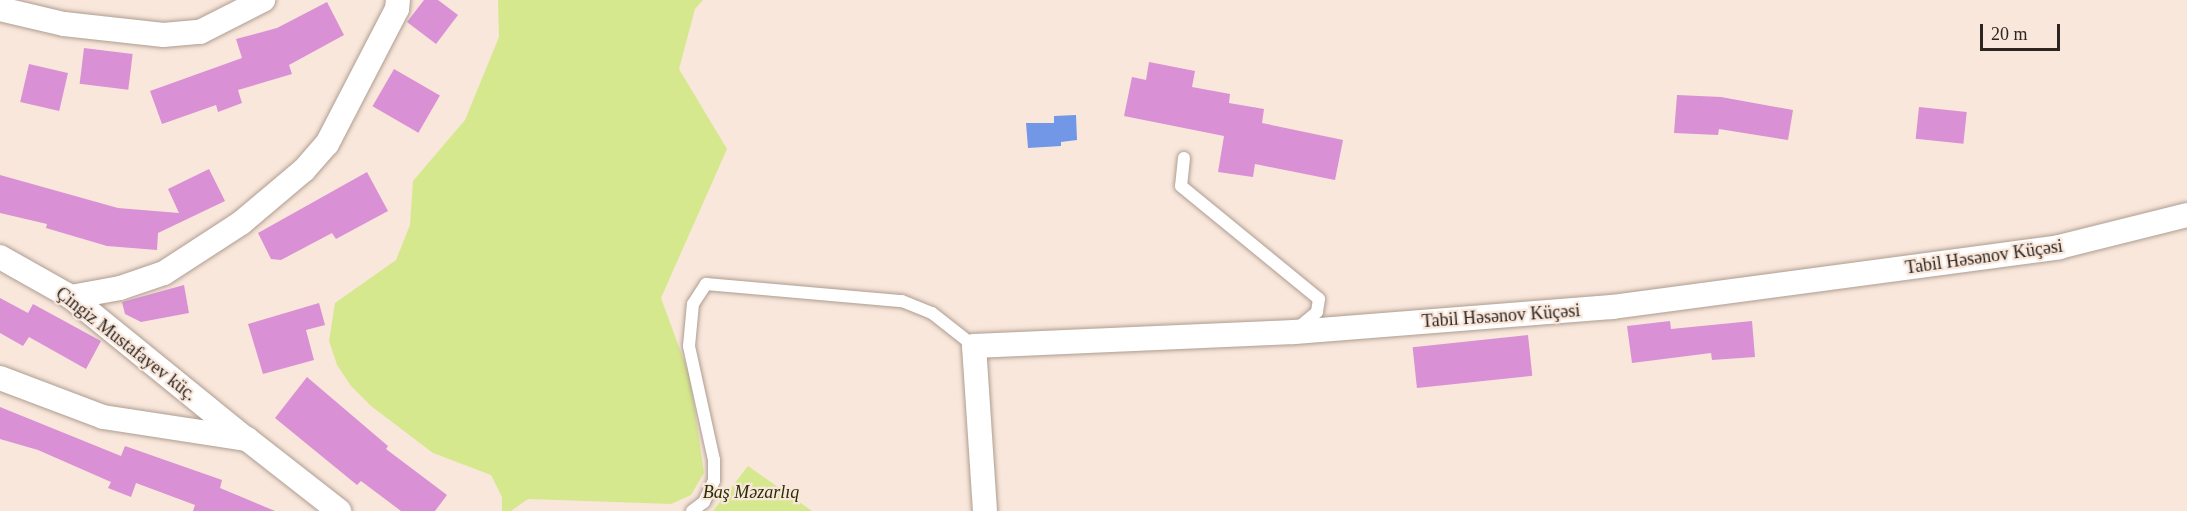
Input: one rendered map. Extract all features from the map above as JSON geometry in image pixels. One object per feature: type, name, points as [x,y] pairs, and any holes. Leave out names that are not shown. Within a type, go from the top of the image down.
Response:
[{"type":"street","points":[[0,9],[64,24],[163,35],[200,32],[263,0]]},
{"type":"street","points":[[71,297],[120,288],[165,273],[241,223],[304,170],[327,144],[398,9],[398,0]]},
{"type":"street","name":"Tabil Həsənov Küçəsi","points":[[974,346],[1294,332],[1612,307],[2059,247],[2187,215]]},
{"type":"street","name":"Çingiz Mustafayev küç.","points":[[0,257],[71,297],[246,440],[339,511]]},
{"type":"street","points":[[974,346],[985,511]]},
{"type":"street","name":"Çingiz Mustafayev küç.","points":[[0,378],[103,417],[246,440]]},
{"type":"lane","points":[[1184,158],[1181,186],[1319,299],[1317,312],[1294,332]]},
{"type":"lane","points":[[692,511],[704,502],[714,481],[714,460],[689,346],[693,304],[706,284],[902,301],[932,313],[974,346]]},
{"type":"green space","points":[[498,0],[703,0],[695,9],[679,69],[727,149],[661,298],[690,377],[704,473],[691,495],[671,504],[528,499],[511,511],[502,511],[502,497],[491,475],[433,453],[371,406],[351,386],[337,365],[329,341],[335,303],[396,260],[410,225],[413,181],[465,120],[499,37]]},
{"type":"green space","name":"Baş Məzarlıq","points":[[748,466],[812,511],[713,511]]},
{"type":"water","points":[[1076,115],[1077,140],[1061,142],[1061,146],[1028,148],[1026,123],[1054,123],[1054,116]]},
{"type":"building","points":[[424,0],[438,0],[458,15],[436,44],[407,22]]},
{"type":"building","points":[[327,2],[344,35],[289,65],[292,74],[238,90],[242,103],[218,112],[216,105],[162,124],[150,91],[242,58],[236,39],[277,28]]},
{"type":"building","points":[[84,48],[133,54],[128,90],[80,84]]},
{"type":"building","points":[[1149,62],[1195,71],[1192,87],[1230,94],[1229,103],[1264,109],[1262,123],[1343,140],[1335,180],[1255,164],[1253,177],[1218,172],[1224,136],[1124,116],[1132,77],[1146,80]]},
{"type":"building","points":[[29,64],[68,73],[59,111],[20,102]]},
{"type":"building","points":[[394,69],[440,95],[418,133],[372,106]]},
{"type":"building","points":[[1677,95],[1721,97],[1793,110],[1788,140],[1719,129],[1718,135],[1674,133]]},
{"type":"building","points":[[1919,107],[1967,112],[1963,144],[1916,139]]},
{"type":"building","points":[[209,169],[225,201],[158,233],[157,250],[107,246],[46,228],[47,224],[0,213],[0,175],[118,208],[179,213],[168,189]]},
{"type":"building","points":[[367,172],[388,211],[336,239],[332,233],[281,260],[271,259],[258,233]]},
{"type":"building","points":[[184,285],[189,313],[141,322],[125,314],[122,302]]},
{"type":"building","points":[[0,298],[28,313],[33,304],[101,341],[86,369],[29,337],[23,346],[0,333]]},
{"type":"building","points":[[319,303],[325,325],[306,330],[314,360],[263,374],[248,324]]},
{"type":"building","points":[[1670,321],[1671,329],[1752,321],[1755,357],[1712,360],[1711,353],[1632,363],[1627,326]]},
{"type":"building","points":[[1528,335],[1532,376],[1417,388],[1413,347]]},
{"type":"building","points":[[307,377],[388,446],[386,449],[447,495],[435,511],[401,511],[361,481],[357,485],[275,418]]},
{"type":"building","points":[[0,407],[121,456],[125,446],[222,480],[220,488],[275,511],[193,511],[195,505],[136,483],[131,497],[108,488],[111,482],[38,450],[0,439]]}]
